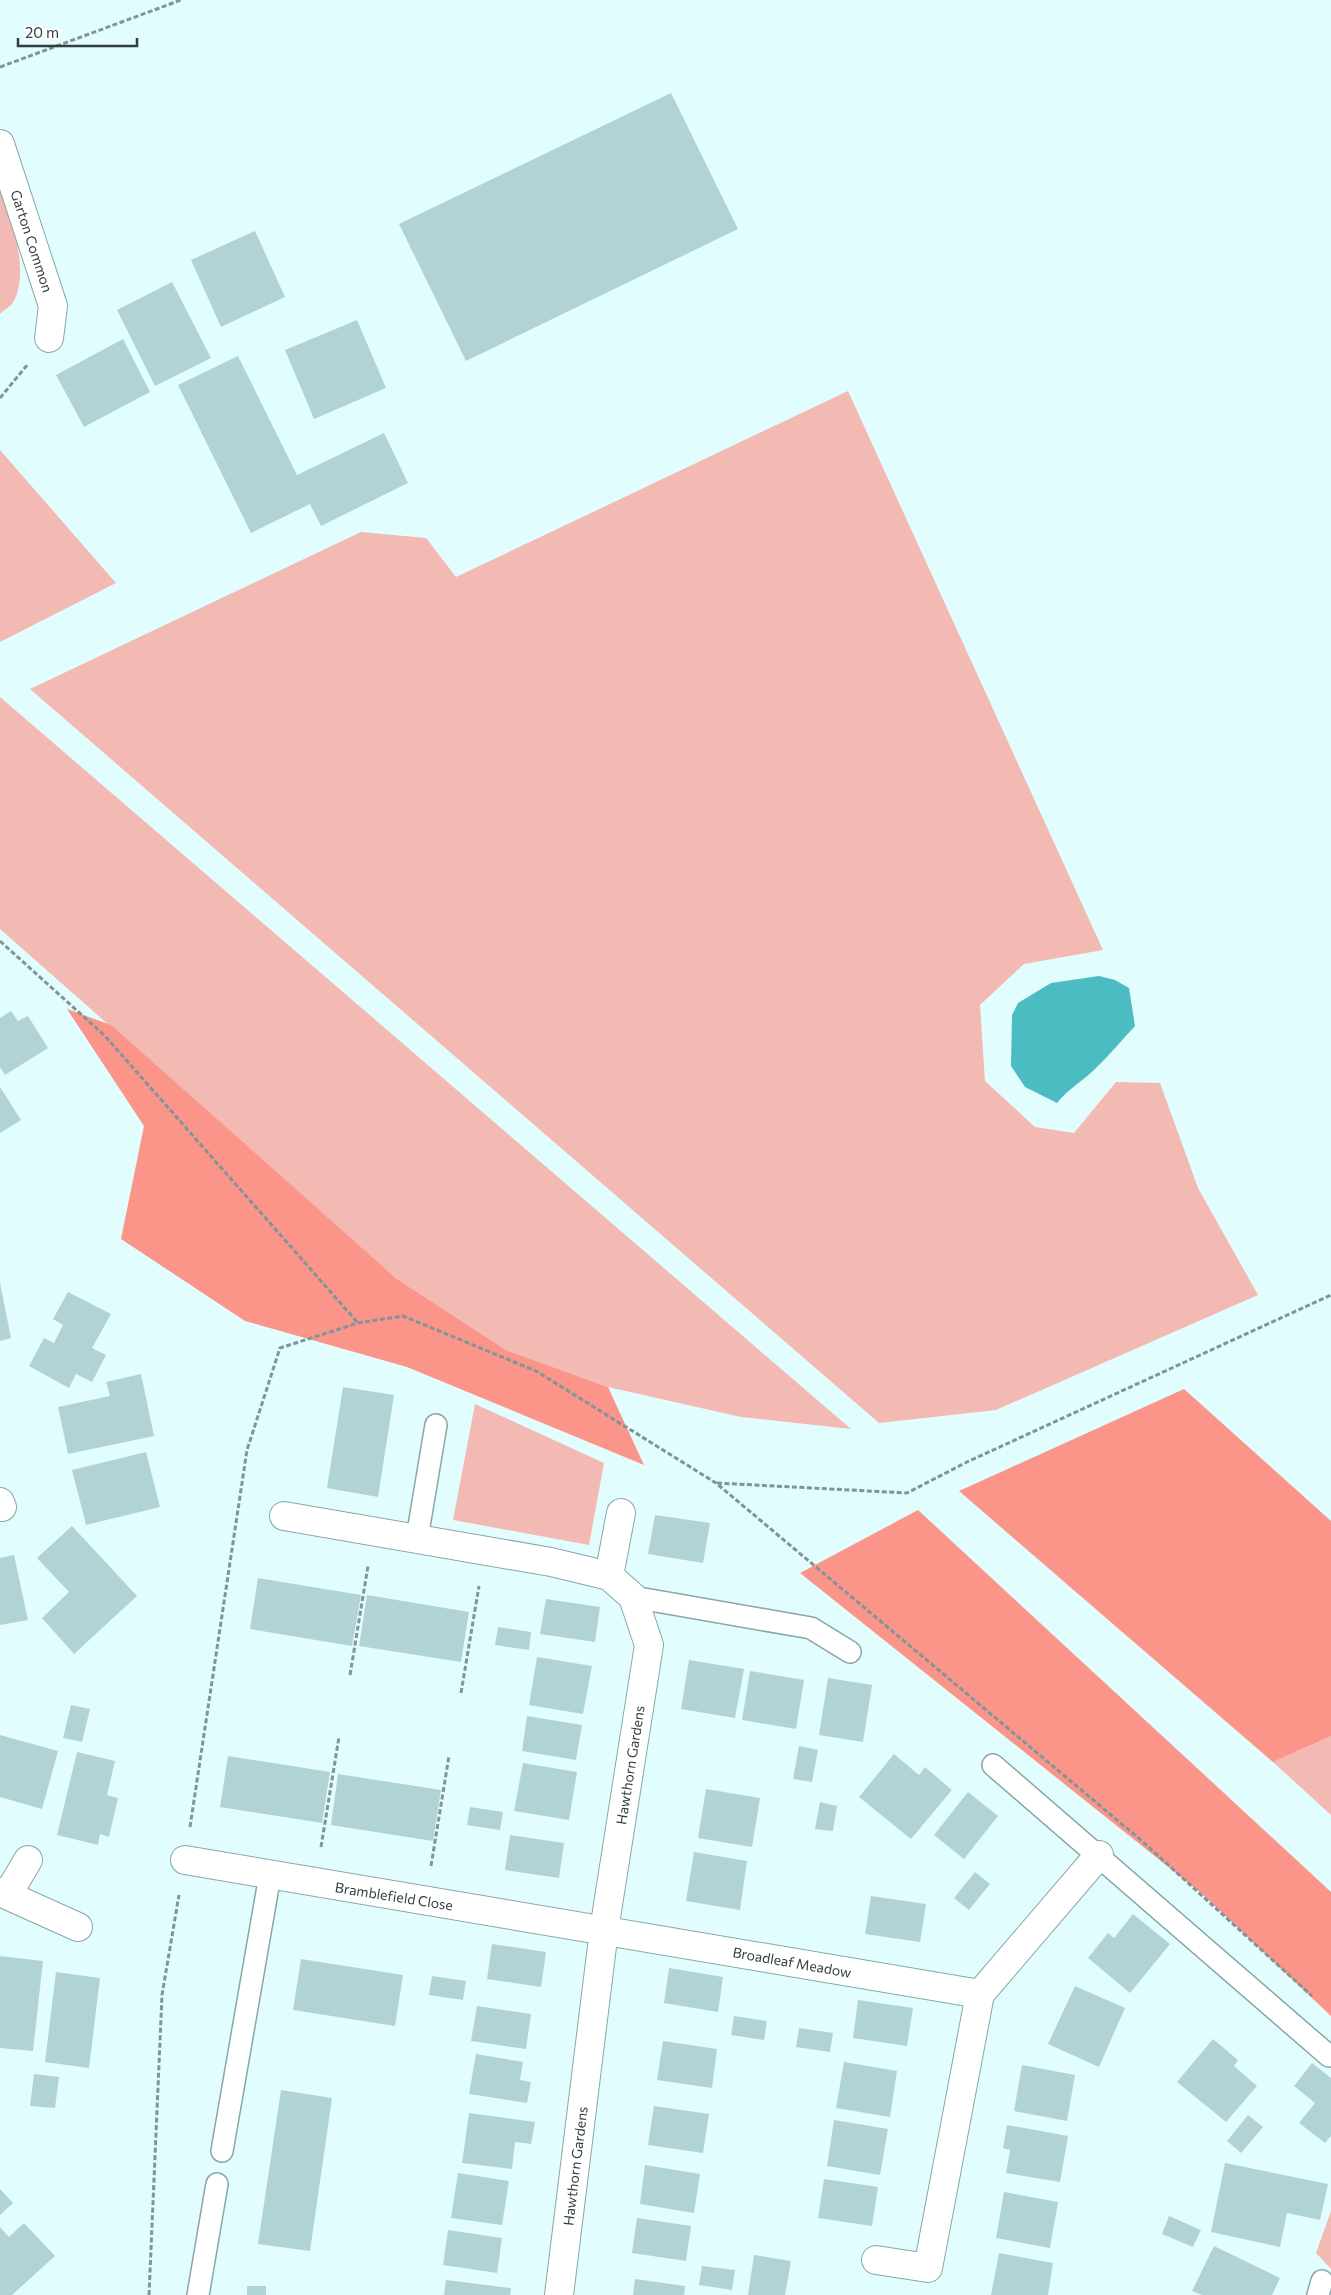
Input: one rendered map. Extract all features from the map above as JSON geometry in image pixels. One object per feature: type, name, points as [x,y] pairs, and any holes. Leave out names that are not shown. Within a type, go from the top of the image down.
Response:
[{"type":"street","name":"Garton Common","points":[[0,144],[53,306],[49,338]]},
{"type":"street","points":[[609,1576],[620,1513]]},
{"type":"street","points":[[284,1516],[551,1562],[609,1576],[633,1597]]},
{"type":"street","name":"Hawthorn Gardens","points":[[559,2295],[604,1930],[649,1645],[633,1597]]},
{"type":"street","points":[[876,2260],[928,2268],[980,1994],[1099,1855]]},
{"type":"street","points":[[28,1860],[4,1893],[78,1927]]},
{"type":"street","name":"Bramblefield Close","points":[[185,1860],[604,1930]]},
{"type":"street","name":"Broadleaf Meadow","points":[[604,1930],[980,1994]]},
{"type":"lane","points":[[417,1538],[436,1425]]},
{"type":"lane","points":[[633,1597],[811,1628],[850,1652]]},
{"type":"lane","points":[[993,1765],[1329,2056]]},
{"type":"lane","points":[[222,2151],[270,1875]]},
{"type":"lane","points":[[198,2295],[217,2184]]},
{"type":"path","points":[[0,68],[181,0]]},
{"type":"path","points":[[0,398],[49,338]]},
{"type":"path","points":[[0,941],[105,1036],[358,1323]]},
{"type":"path","points":[[716,1483],[907,1493],[967,1462],[1331,1294]]},
{"type":"path","points":[[150,2295],[162,1995],[185,1860],[246,1450],[280,1348],[358,1323],[403,1316],[536,1371],[716,1483],[1142,1841],[1316,2000]]},
{"type":"path","points":[[350,1675],[373,1531]]},
{"type":"path","points":[[461,1692],[484,1550]]},
{"type":"path","points":[[315,1883],[339,1737]]},
{"type":"path","points":[[425,1901],[449,1756]]},
{"type":"shaded area","points":[[0,183],[17,244],[20,277],[18,292],[12,304],[0,314]]},
{"type":"shaded area","points":[[848,391],[1103,950],[1024,964],[980,1005],[985,1081],[1035,1127],[1074,1133],[1116,1082],[1160,1083],[1198,1188],[1258,1295],[996,1410],[879,1423],[30,689],[361,532],[426,538],[456,577]]},
{"type":"shaded area","points":[[0,450],[116,583],[0,642]]},
{"type":"shaded area","points":[[0,697],[851,1429],[741,1417],[608,1387],[506,1350],[397,1279],[0,929]]},
{"type":"shaded area","points":[[67,1009],[111,1025],[397,1279],[506,1350],[608,1387],[644,1465],[407,1367],[245,1321],[121,1239],[144,1126]]},
{"type":"shaded area","points":[[1184,1389],[1331,1521],[1331,1736],[1273,1762],[959,1491]]},
{"type":"shaded area","points":[[475,1404],[604,1463],[589,1545],[453,1520]]},
{"type":"shaded area","points":[[918,1510],[1331,1892],[1331,2016],[1201,1893],[800,1573]]},
{"type":"shaded area","points":[[1331,1736],[1331,1815],[1273,1762]]},
{"type":"shaded area","points":[[1331,2211],[1331,2269],[1316,2253]]},
{"type":"water","points":[[1099,976],[1115,980],[1129,988],[1135,1026],[1099,1065],[1057,1103],[1025,1087],[1011,1066],[1012,1015],[1018,1003],[1051,983]]},
{"type":"building","points":[[671,93],[738,229],[466,361],[399,224]]},
{"type":"building","points":[[255,231],[285,297],[221,327],[191,260]]},
{"type":"building","points":[[172,282],[211,358],[155,386],[117,310]]},
{"type":"building","points":[[357,320],[386,388],[314,419],[285,350]]},
{"type":"building","points":[[123,339],[150,392],[84,427],[56,375]]},
{"type":"building","points":[[238,356],[297,475],[384,433],[408,483],[321,526],[310,504],[251,533],[178,385]]},
{"type":"building","points":[[11,1011],[18,1021],[28,1016],[48,1048],[5,1075],[0,1067],[0,1018]]},
{"type":"building","points":[[0,1087],[21,1120],[0,1133]]},
{"type":"building","points":[[0,1283],[11,1338],[0,1341]]},
{"type":"building","points":[[68,1292],[111,1314],[92,1348],[106,1355],[92,1382],[76,1374],[69,1388],[29,1366],[44,1338],[54,1343],[63,1325],[53,1319]]},
{"type":"building","points":[[141,1374],[154,1436],[68,1454],[58,1407],[110,1396],[106,1382]]},
{"type":"building","points":[[343,1387],[394,1395],[378,1497],[327,1488]]},
{"type":"building","points":[[146,1452],[160,1507],[86,1525],[72,1470]]},
{"type":"building","points":[[655,1515],[710,1523],[703,1563],[648,1554]]},
{"type":"building","points":[[72,1526],[137,1596],[74,1654],[42,1618],[69,1592],[37,1558]]},
{"type":"building","points":[[14,1555],[28,1620],[0,1625],[0,1558]]},
{"type":"building","points":[[258,1578],[361,1595],[352,1646],[250,1629]]},
{"type":"building","points":[[367,1595],[469,1612],[461,1662],[359,1646]]},
{"type":"building","points":[[546,1599],[600,1607],[595,1642],[540,1634]]},
{"type":"building","points":[[498,1627],[531,1632],[529,1650],[495,1645]]},
{"type":"building","points":[[537,1657],[592,1666],[583,1714],[529,1705]]},
{"type":"building","points":[[689,1660],[744,1669],[735,1718],[681,1709]]},
{"type":"building","points":[[750,1671],[804,1680],[796,1729],[742,1720]]},
{"type":"building","points":[[828,1678],[872,1685],[863,1742],[819,1735]]},
{"type":"building","points":[[71,1705],[90,1709],[82,1742],[63,1738]]},
{"type":"building","points":[[527,1716],[582,1725],[576,1760],[522,1751]]},
{"type":"building","points":[[0,1735],[58,1751],[42,1809],[0,1797]]},
{"type":"building","points":[[799,1746],[818,1750],[812,1782],[793,1779]]},
{"type":"building","points":[[77,1752],[115,1761],[107,1795],[118,1798],[109,1837],[100,1834],[98,1845],[57,1835]]},
{"type":"building","points":[[894,1754],[919,1775],[925,1767],[952,1790],[911,1839],[859,1797]]},
{"type":"building","points":[[228,1756],[330,1772],[322,1823],[220,1807]]},
{"type":"building","points":[[523,1763],[577,1772],[569,1820],[514,1811]]},
{"type":"building","points":[[338,1774],[441,1790],[433,1841],[331,1825]]},
{"type":"building","points":[[706,1789],[760,1798],[752,1847],[698,1838]]},
{"type":"building","points":[[968,1792],[998,1816],[964,1859],[934,1835]]},
{"type":"building","points":[[820,1802],[837,1806],[833,1831],[815,1829]]},
{"type":"building","points":[[470,1807],[503,1812],[500,1830],[467,1825]]},
{"type":"building","points":[[510,1835],[564,1843],[559,1878],[505,1870]]},
{"type":"building","points":[[694,1852],[747,1861],[740,1910],[686,1901]]},
{"type":"building","points":[[975,1872],[990,1884],[969,1910],[954,1898]]},
{"type":"building","points":[[871,1896],[926,1904],[920,1942],[865,1934]]},
{"type":"building","points":[[1133,1914],[1170,1944],[1130,1993],[1088,1958],[1108,1933],[1114,1938]]},
{"type":"building","points":[[492,1944],[546,1952],[541,1987],[487,1979]]},
{"type":"building","points":[[0,1956],[43,1961],[33,2051],[0,2048]]},
{"type":"building","points":[[301,1959],[403,1975],[395,2026],[293,2010]]},
{"type":"building","points":[[669,1968],[723,1977],[718,2012],[664,2003]]},
{"type":"building","points":[[56,1972],[100,1978],[89,2068],[45,2062]]},
{"type":"building","points":[[432,1976],[466,1981],[463,2000],[429,1995]]},
{"type":"building","points":[[1075,1986],[1125,2008],[1099,2067],[1048,2044]]},
{"type":"building","points":[[858,2000],[913,2008],[907,2046],[853,2038]]},
{"type":"building","points":[[477,2006],[531,2014],[526,2049],[471,2041]]},
{"type":"building","points":[[734,2016],[767,2021],[764,2040],[731,2035]]},
{"type":"building","points":[[799,2028],[833,2033],[830,2052],[796,2047]]},
{"type":"building","points":[[1213,2039],[1238,2060],[1234,2066],[1257,2086],[1226,2122],[1177,2082]]},
{"type":"building","points":[[663,2041],[717,2049],[712,2088],[657,2080]]},
{"type":"building","points":[[476,2054],[523,2062],[520,2080],[531,2082],[527,2103],[469,2094]]},
{"type":"building","points":[[844,2062],[897,2071],[890,2117],[836,2108]]},
{"type":"building","points":[[1312,2063],[1331,2078],[1331,2136],[1325,2143],[1299,2123],[1315,2103],[1294,2086]]},
{"type":"building","points":[[1022,2065],[1075,2075],[1067,2121],[1014,2111]]},
{"type":"building","points":[[34,2074],[59,2077],[55,2108],[30,2106]]},
{"type":"building","points":[[281,2090],[332,2098],[310,2251],[258,2244]]},
{"type":"building","points":[[654,2106],[709,2114],[703,2153],[648,2145]]},
{"type":"building","points":[[469,2113],[535,2122],[531,2144],[515,2142],[512,2169],[462,2163]]},
{"type":"building","points":[[1248,2115],[1263,2127],[1241,2153],[1227,2141]]},
{"type":"building","points":[[834,2120],[888,2129],[880,2175],[827,2166]]},
{"type":"building","points":[[1007,2125],[1068,2136],[1060,2182],[1006,2173],[1010,2150],[1003,2148]]},
{"type":"building","points":[[1225,2163],[1328,2184],[1320,2220],[1287,2213],[1280,2247],[1211,2232]]},
{"type":"building","points":[[645,2165],[700,2174],[694,2213],[640,2204]]},
{"type":"building","points":[[458,2173],[509,2181],[502,2225],[451,2218]]},
{"type":"building","points":[[824,2179],[878,2187],[872,2226],[818,2218]]},
{"type":"building","points":[[0,2189],[13,2203],[0,2215]]},
{"type":"building","points":[[1004,2192],[1058,2202],[1050,2248],[996,2238]]},
{"type":"building","points":[[1169,2216],[1201,2230],[1193,2247],[1162,2234]]},
{"type":"building","points":[[637,2218],[691,2226],[686,2261],[632,2253]]},
{"type":"building","points":[[24,2223],[55,2256],[12,2295],[0,2295],[0,2227],[9,2237]]},
{"type":"building","points":[[448,2230],[502,2238],[497,2273],[443,2265]]},
{"type":"building","points":[[1214,2246],[1280,2278],[1272,2295],[1202,2295],[1192,2291]]},
{"type":"building","points":[[999,2253],[1053,2263],[1048,2295],[991,2295]]},
{"type":"building","points":[[754,2255],[791,2261],[785,2295],[748,2295]]},
{"type":"building","points":[[702,2266],[735,2270],[732,2290],[699,2285]]},
{"type":"building","points":[[635,2279],[685,2286],[684,2295],[633,2295]]},
{"type":"building","points":[[446,2280],[511,2288],[510,2295],[444,2295]]},
{"type":"building","points":[[247,2286],[266,2286],[266,2295],[247,2295]]}]
